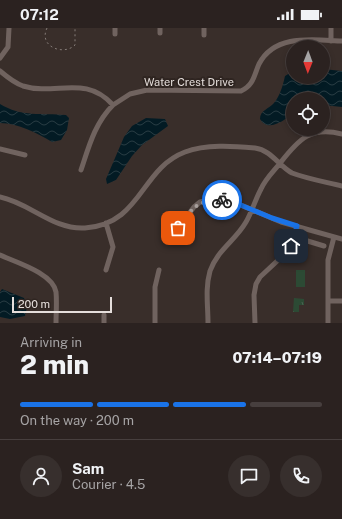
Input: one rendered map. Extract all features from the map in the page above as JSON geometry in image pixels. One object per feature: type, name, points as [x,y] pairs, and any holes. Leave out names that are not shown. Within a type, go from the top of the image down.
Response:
[{"type":"street","points":[[0,58],[8,47],[9,28]]},
{"type":"street","points":[[204,28],[204,35]]},
{"type":"street","points":[[331,28],[331,41]]},
{"type":"street","name":"Water Crest Drive","points":[[81,170],[95,129],[104,115],[113,105],[130,94],[146,90],[241,91],[252,83],[262,59],[275,47],[292,41],[342,41]]},
{"type":"street","points":[[0,71],[13,81],[28,87],[94,90],[103,95],[113,105]]},
{"type":"street","points":[[208,323],[207,290],[212,266],[221,250],[242,228],[252,210],[262,186],[298,141],[307,135],[326,131],[342,134]]},
{"type":"street","points":[[0,197],[61,224],[83,228],[106,224],[128,210],[164,165],[186,152],[208,147],[256,148],[271,155],[292,173],[342,186]]},
{"type":"street","points":[[0,149],[25,155]]},
{"type":"street","points":[[178,228],[194,207],[203,201],[229,200],[297,226],[342,239]]},
{"type":"street","points":[[106,224],[113,247],[106,270]]},
{"type":"street","points":[[255,323],[254,295],[256,284],[260,277],[289,250],[297,226]]},
{"type":"street","points":[[312,242],[315,232]]},
{"type":"street","points":[[328,323],[328,260],[334,237]]},
{"type":"street","points":[[301,239],[324,246]]},
{"type":"street","points":[[0,256],[46,276],[52,282],[56,292],[56,323]]},
{"type":"street","points":[[155,323],[155,287],[159,270]]},
{"type":"street","points":[[328,301],[342,302]]},
{"type":"street","points":[[104,315],[104,323]]},
{"type":"path","points":[[46,28],[44,37],[46,43],[51,47],[66,50],[75,45],[75,28]]},
{"type":"green space","points":[[296,270],[305,270],[305,287],[296,287]]},
{"type":"green space","points":[[294,298],[304,299],[304,305],[299,305],[299,312],[293,312]]},
{"type":"water","points":[[330,70],[342,71],[342,107],[330,106],[330,92],[286,92],[286,118],[272,125],[263,123],[260,116],[276,100],[285,76],[286,84],[330,84]]},
{"type":"water","points":[[0,104],[24,113],[66,115],[69,118],[67,130],[61,140],[52,142],[34,132],[7,123],[0,123]]},
{"type":"water","points":[[146,118],[165,119],[168,126],[142,145],[132,156],[116,180],[107,184],[106,179],[124,137],[132,126]]},
{"type":"water","points":[[2,289],[24,298],[27,307],[25,316],[10,319],[0,317],[0,292]]},
{"type":"way so far","points":[[178,228],[197,204],[208,200],[222,200]]},
{"type":"route","points":[[222,200],[235,202],[281,222],[297,226],[291,246]]}]
